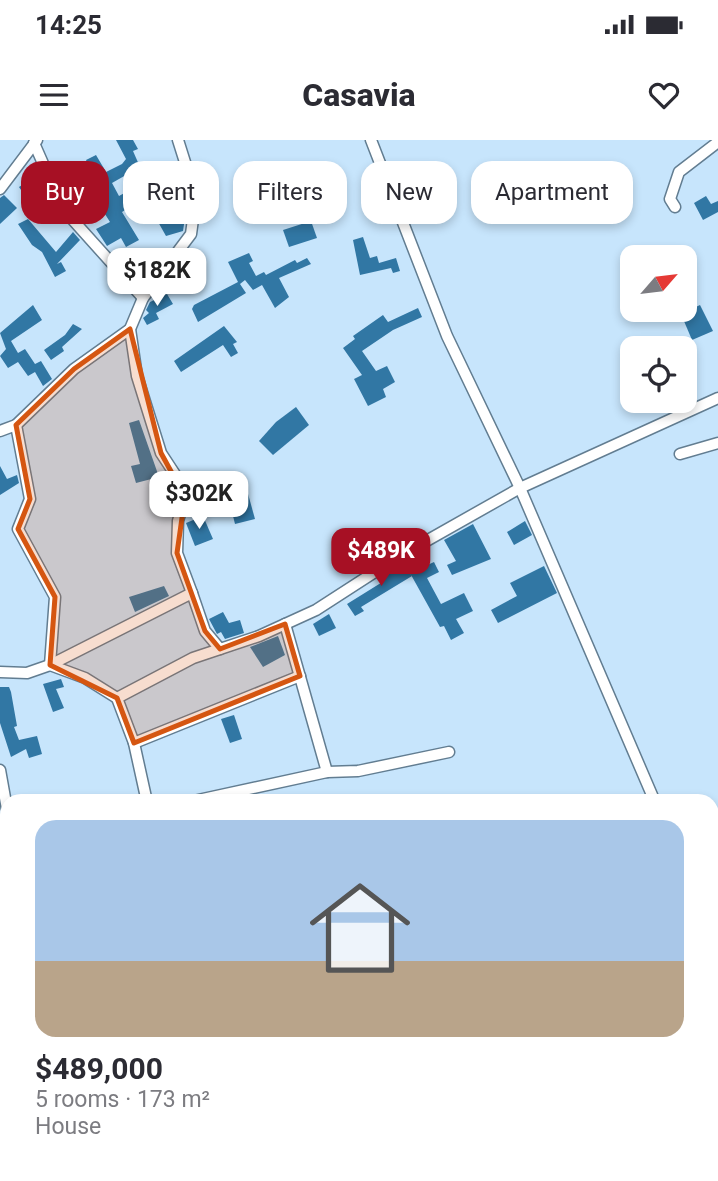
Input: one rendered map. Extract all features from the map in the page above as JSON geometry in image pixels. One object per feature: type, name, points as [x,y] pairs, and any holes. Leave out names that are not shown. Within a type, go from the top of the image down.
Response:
[{"type":"street","points":[[0,431],[16,425],[74,369],[130,329],[144,298],[191,234],[196,197],[178,140]]},
{"type":"street","points":[[371,140],[447,336],[520,488],[652,794]]},
{"type":"street","points":[[35,142],[63,209],[144,298]]},
{"type":"street","points":[[0,189],[35,142]]},
{"type":"street","points":[[675,206],[670,199],[679,172],[718,142]]},
{"type":"street","points":[[130,329],[137,376],[161,453],[180,482],[185,497],[178,521],[177,553],[205,631],[220,649]]},
{"type":"street","points":[[117,698],[193,658],[316,610],[398,556],[520,488],[718,398]]},
{"type":"street","points":[[16,425],[30,499],[19,529],[55,597],[50,664]]},
{"type":"street","points":[[680,454],[718,443]]},
{"type":"street","points":[[0,672],[27,673],[50,664],[192,593]]},
{"type":"street","points":[[285,624],[327,772]]},
{"type":"street","points":[[50,664],[85,678],[117,698],[134,743],[145,794]]},
{"type":"street","points":[[134,743],[300,676]]},
{"type":"street","points":[[226,794],[327,772],[358,771],[449,752]]},
{"type":"street","points":[[0,770],[4,794]]},
{"type":"highlighted area","points":[[130,329],[161,453],[185,497],[177,553],[205,631],[220,649],[285,624],[300,676],[134,743],[117,698],[50,665],[55,597],[18,529],[30,499],[16,425],[74,369]]},
{"type":"building","points":[[116,140],[133,140],[138,149],[133,151],[137,161],[124,161],[126,159]]},
{"type":"building","points":[[96,155],[100,161],[86,161],[86,160]]},
{"type":"building","points":[[122,164],[123,177],[112,183],[119,196],[123,194],[123,224],[129,224],[139,240],[126,247],[121,238],[107,246],[96,229],[110,222],[109,170]]},
{"type":"building","points":[[4,195],[17,208],[0,224],[0,198]]},
{"type":"building","points":[[706,196],[711,204],[718,201],[718,212],[703,220],[694,203]]},
{"type":"building","points":[[18,224],[32,224],[56,252],[73,232],[80,240],[57,264],[61,262],[66,271],[55,277],[42,252],[32,245]]},
{"type":"building","points":[[159,224],[184,224],[183,231],[166,236]]},
{"type":"building","points":[[302,224],[312,224],[317,238],[289,247],[283,230]]},
{"type":"building","points":[[363,237],[370,258],[377,256],[379,263],[396,258],[400,271],[393,273],[391,268],[360,275],[353,240]]},
{"type":"building","points":[[249,253],[253,261],[249,263],[256,276],[264,272],[266,275],[295,260],[297,263],[307,258],[311,264],[279,278],[289,297],[275,308],[262,285],[253,290],[245,280],[240,284],[246,293],[198,322],[192,309],[194,305],[238,282],[228,262]]},
{"type":"building","points":[[167,294],[173,304],[156,313],[159,319],[147,325],[143,318],[149,313],[146,310],[150,302]]},
{"type":"building","points":[[33,305],[42,320],[11,341],[18,353],[25,349],[35,364],[41,361],[52,379],[43,386],[35,372],[28,376],[18,362],[8,368],[0,356],[6,349],[0,333]]},
{"type":"building","points":[[700,305],[713,331],[697,338],[690,336],[684,322],[697,322],[697,306]]},
{"type":"building","points":[[418,308],[422,317],[393,330],[362,351],[376,371],[387,366],[395,382],[383,389],[386,397],[368,406],[354,379],[362,375],[343,348],[355,339],[353,336],[383,315],[388,322]]},
{"type":"building","points":[[73,324],[82,329],[62,347],[64,351],[51,360],[44,350],[65,335]]},
{"type":"building","points":[[224,326],[237,342],[233,344],[238,353],[231,357],[223,345],[181,372],[174,361]]},
{"type":"building","points":[[296,407],[309,425],[273,455],[259,441],[276,422]]},
{"type":"building","points":[[139,420],[159,477],[136,483],[131,466],[140,464],[129,423]]},
{"type":"building","points":[[0,466],[7,479],[17,475],[19,483],[0,495]]},
{"type":"building","points":[[245,483],[255,519],[235,524],[226,488]]},
{"type":"building","points":[[203,516],[213,539],[195,546],[186,523]]},
{"type":"building","points":[[525,521],[532,535],[514,545],[507,532]]},
{"type":"building","points":[[473,524],[491,559],[452,575],[447,565],[456,561],[444,540]]},
{"type":"building","points":[[434,562],[439,572],[427,578],[441,604],[464,593],[473,611],[456,619],[464,633],[451,640],[444,626],[440,627],[410,573]]},
{"type":"building","points":[[403,563],[412,576],[361,607],[364,611],[355,616],[347,604],[384,581],[381,577]]},
{"type":"building","points":[[544,566],[557,593],[498,623],[491,610],[517,596],[510,583]]},
{"type":"building","points":[[164,586],[169,596],[135,612],[129,597]]},
{"type":"building","points":[[223,612],[229,623],[240,620],[244,633],[225,639],[221,632],[217,634],[209,619]]},
{"type":"building","points":[[329,614],[336,628],[319,636],[313,624]]},
{"type":"building","points":[[278,636],[285,655],[263,667],[250,647]]},
{"type":"building","points":[[61,679],[64,687],[56,689],[64,708],[53,712],[43,684]]},
{"type":"building","points":[[0,687],[9,687],[11,692],[17,726],[14,727],[19,740],[37,736],[42,754],[29,758],[26,749],[11,757],[0,723]]},
{"type":"building","points":[[234,715],[242,739],[230,743],[221,719]]}]
